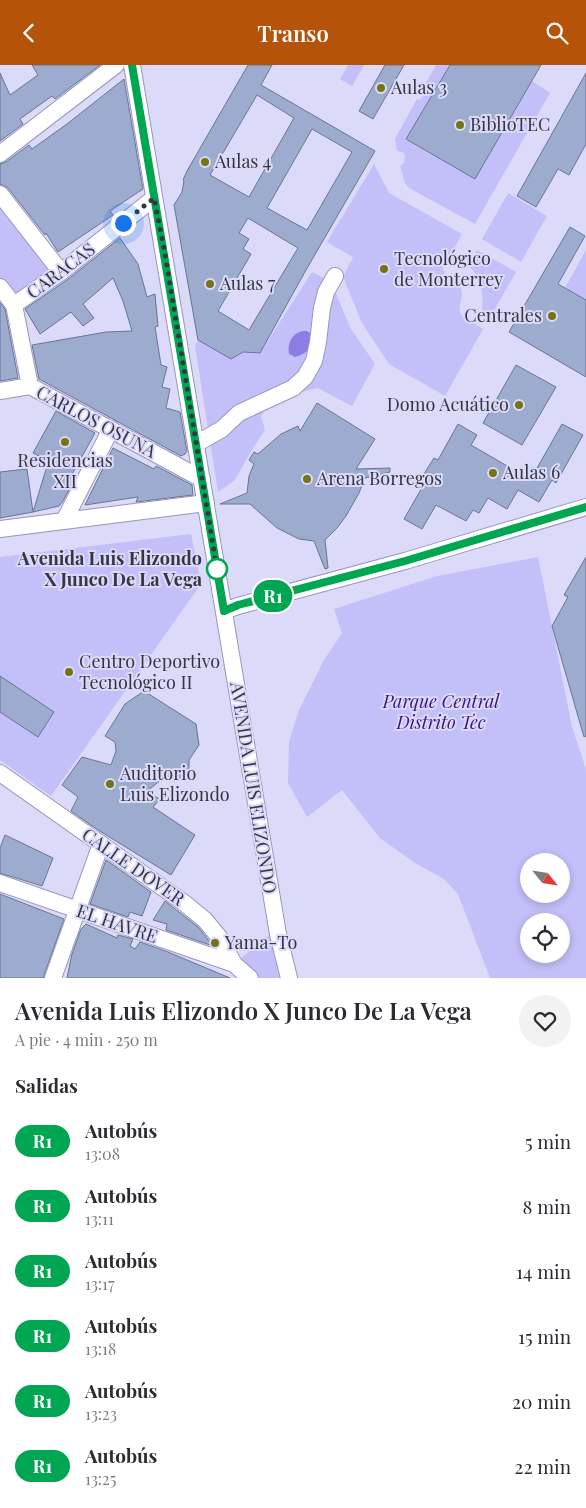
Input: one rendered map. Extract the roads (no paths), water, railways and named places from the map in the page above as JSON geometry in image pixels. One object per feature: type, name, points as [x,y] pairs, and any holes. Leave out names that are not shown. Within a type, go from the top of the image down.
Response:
[{"type":"street","points":[[0,154],[116,65]]},
{"type":"street","name":"AVENIDA LUIS ELIZONDO","points":[[132,65],[278,934],[289,978]]},
{"type":"street","points":[[0,194],[61,272]]},
{"type":"street","name":"CARACAS","points":[[14,305],[61,272],[154,198]]},
{"type":"street","points":[[196,444],[222,429],[240,413],[293,388],[305,377],[314,361],[322,308],[326,292],[335,276]]},
{"type":"street","name":"CARLOS OSUNA","points":[[0,287],[14,305],[30,386],[202,479]]},
{"type":"street","points":[[0,391],[30,386]]},
{"type":"street","points":[[64,521],[111,429]]},
{"type":"street","points":[[0,529],[206,503]]},
{"type":"street","points":[[224,614],[238,605],[405,561],[586,507]]},
{"type":"street","points":[[224,614],[357,581],[586,515]]},
{"type":"street","name":"CALLE DOVER","points":[[0,773],[184,902],[205,920],[219,937],[234,964],[250,978]]},
{"type":"street","points":[[53,978],[101,844]]},
{"type":"street","name":"EL HAVRE","points":[[0,883],[234,964]]},
{"type":"place","name":"Aulas 3","points":[[381,88]]},
{"type":"place","name":"BiblioTEC","points":[[460,125]]},
{"type":"place","name":"Aulas 4","points":[[205,162]]},
{"type":"place","name":"Tecnológico de Monterrey","points":[[384,269]]},
{"type":"place","name":"Aulas 7","points":[[210,284]]},
{"type":"place","name":"Centrales","points":[[552,316]]},
{"type":"place","name":"Domo Acuático","points":[[519,405]]},
{"type":"place","name":"Residencias XII","points":[[65,442]]},
{"type":"place","name":"Aulas 6","points":[[493,473]]},
{"type":"place","name":"Arena Borregos","points":[[307,479]]},
{"type":"place","name":"Avenida Luis Elizondo X Junco De La Vega","points":[[217,569]]},
{"type":"place","name":"Centro Deportivo Tecnológico II","points":[[69,672]]},
{"type":"place","name":"Auditorio Luis Elizondo","points":[[110,784]]},
{"type":"place","name":"Yama-To","points":[[215,943]]},
{"type":"park label","name":"Parque Central Distrito Tec","points":[[441,712]]}]
